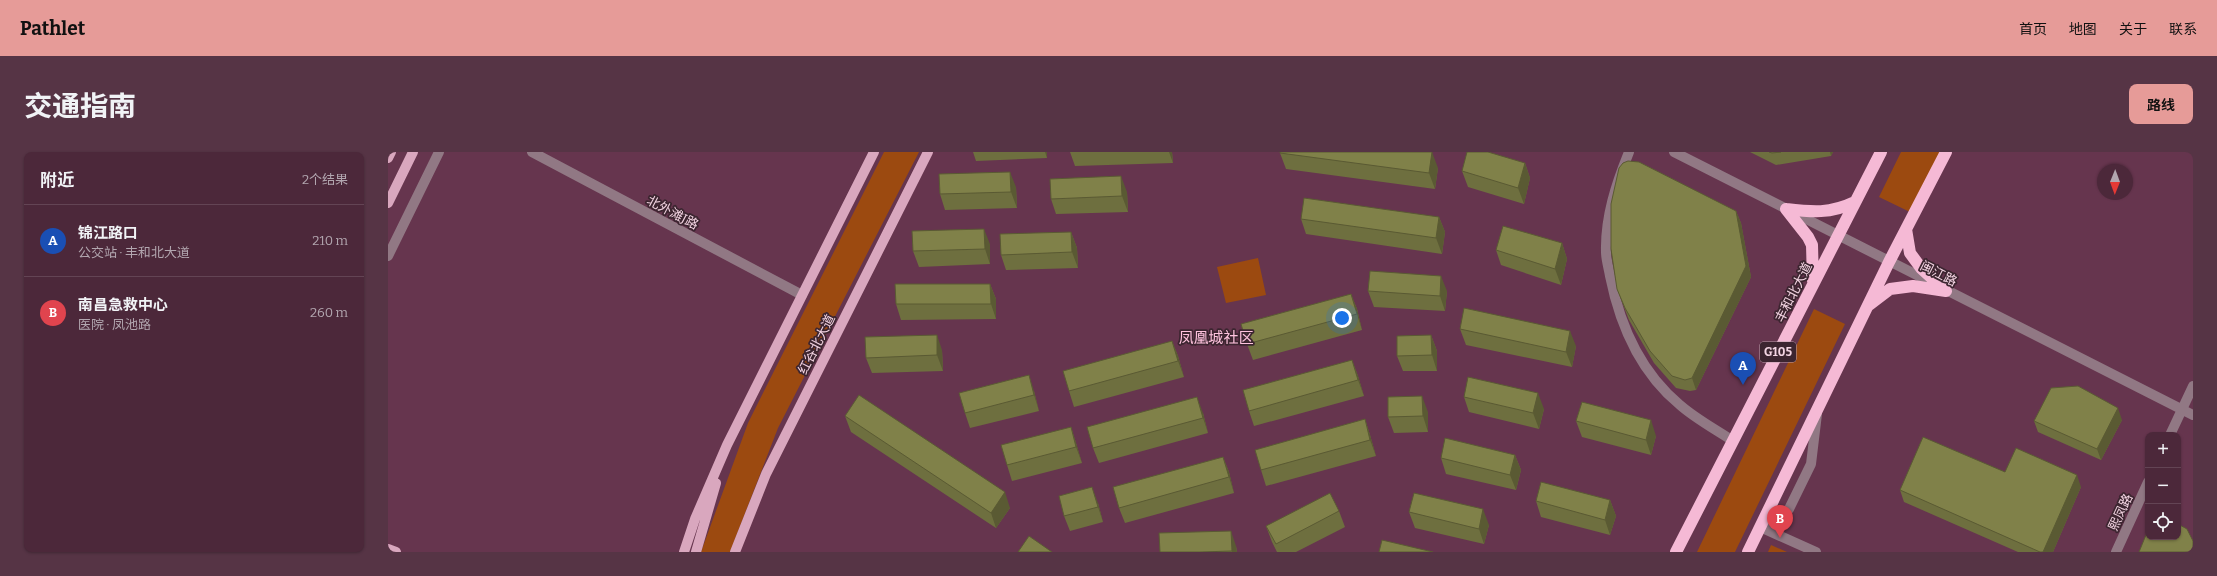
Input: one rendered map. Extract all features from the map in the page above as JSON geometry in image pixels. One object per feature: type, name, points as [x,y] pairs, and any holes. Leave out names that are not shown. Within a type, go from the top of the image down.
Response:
[{"type":"highway","name":"丰和北大道","points":[[1676,552],[1881,152]]},
{"type":"highway","points":[[1748,552],[1867,306],[1946,152]]},
{"type":"highway","points":[[1786,209],[1828,211],[1839,210],[1855,202]]},
{"type":"highway","points":[[1786,209],[1808,237],[1812,246],[1813,284]]},
{"type":"highway","points":[[1906,229],[1910,253],[1921,268],[1946,291]]},
{"type":"highway","points":[[1867,306],[1890,289],[1912,286],[1946,291]]},
{"type":"main road","points":[[388,158],[391,152]]},
{"type":"main road","points":[[388,203],[413,152]]},
{"type":"main road","points":[[684,552],[695,519],[727,445],[874,152]]},
{"type":"main road","name":"红谷北大道","points":[[735,552],[766,474],[928,152]]},
{"type":"main road","points":[[696,552],[727,445]]},
{"type":"main road","points":[[388,549],[396,552]]},
{"type":"street","points":[[388,256],[439,152]]},
{"type":"street","name":"北外滩J路","points":[[532,152],[802,295]]},
{"type":"street","points":[[1629,152],[1612,198],[1606,253],[1622,323],[1636,352],[1656,381],[1680,405],[1733,441]]},
{"type":"street","name":"闽江路","points":[[1674,152],[1946,291],[2193,414]]},
{"type":"street","points":[[2171,432],[2193,386]]},
{"type":"street","points":[[1760,527],[1789,509],[1811,464],[1817,409]]},
{"type":"street","name":"熙凤路","points":[[2116,552],[2145,489]]},
{"type":"street","points":[[1760,527],[1816,552]]},
{"type":"shaded area","points":[[884,152],[919,152],[778,428],[730,552],[701,552],[748,423]]},
{"type":"shaded area","points":[[1901,152],[1940,152],[1910,212],[1879,197]]},
{"type":"shaded area","points":[[1258,258],[1266,295],[1226,303],[1217,267]]},
{"type":"shaded area","points":[[1814,309],[1845,324],[1735,552],[1697,552]]},
{"type":"shaded area","points":[[1771,545],[1787,552],[1768,552]]},
{"type":"building","points":[[1280,152],[1432,152],[1429,173]]},
{"type":"building","points":[[1467,152],[1488,152],[1525,163],[1518,188],[1462,171]]},
{"type":"building","points":[[1628,161],[1639,162],[1736,211],[1746,266],[1692,378],[1685,380],[1672,376],[1650,351],[1625,308],[1617,289],[1611,249],[1611,204],[1619,168],[1623,163]]},
{"type":"building","points":[[1010,172],[1011,192],[940,194],[939,174]]},
{"type":"building","points":[[1121,176],[1122,196],[1051,199],[1050,179]]},
{"type":"building","points":[[1304,198],[1439,217],[1436,238],[1301,219]]},
{"type":"building","points":[[1503,226],[1562,243],[1555,269],[1496,250]]},
{"type":"building","points":[[984,229],[985,249],[913,251],[912,231]]},
{"type":"building","points":[[1071,232],[1072,252],[1001,255],[1000,234]]},
{"type":"building","points":[[1370,271],[1441,276],[1440,296],[1368,291]]},
{"type":"building","points":[[895,284],[990,284],[991,304],[896,304]]},
{"type":"building","points":[[1351,294],[1357,314],[1247,344],[1241,324]]},
{"type":"building","points":[[1464,308],[1570,331],[1566,352],[1460,329]]},
{"type":"building","points":[[937,335],[937,355],[866,358],[865,337]]},
{"type":"building","points":[[1431,335],[1432,355],[1397,356],[1397,336]]},
{"type":"building","points":[[1172,341],[1178,361],[1069,391],[1063,371]]},
{"type":"building","points":[[1352,360],[1358,380],[1249,411],[1243,390]]},
{"type":"building","points":[[1029,375],[1034,395],[965,413],[959,393]]},
{"type":"building","points":[[1468,377],[1538,393],[1533,413],[1464,397]]},
{"type":"building","points":[[2078,386],[2118,408],[2097,449],[2034,421],[2051,388]]},
{"type":"building","points":[[859,395],[1005,492],[991,513],[845,416]]},
{"type":"building","points":[[1422,396],[1423,416],[1388,417],[1388,397]]},
{"type":"building","points":[[1197,397],[1203,418],[1093,448],[1087,427]]},
{"type":"building","points":[[1582,402],[1651,420],[1646,440],[1576,421]]},
{"type":"building","points":[[1365,419],[1370,440],[1261,470],[1255,450]]},
{"type":"building","points":[[1071,427],[1076,447],[1007,465],[1001,445]]},
{"type":"building","points":[[1923,437],[2005,472],[2016,448],[2077,475],[2043,552],[1900,490]]},
{"type":"building","points":[[1445,438],[1515,455],[1510,475],[1441,458]]},
{"type":"building","points":[[1223,457],[1229,477],[1119,508],[1113,487]]},
{"type":"building","points":[[1541,482],[1610,500],[1605,520],[1536,501]]},
{"type":"building","points":[[1092,487],[1098,507],[1064,516],[1059,496]]},
{"type":"building","points":[[1330,493],[1339,511],[1276,544],[1266,526]]},
{"type":"building","points":[[1414,493],[1483,509],[1479,529],[1409,512]]},
{"type":"building","points":[[2181,526],[2187,529],[2193,541],[2193,552],[2139,552],[2145,537],[2145,540],[2181,540]]},
{"type":"building","points":[[1231,531],[1232,551],[1160,552],[1159,533]]},
{"type":"building","points":[[1029,536],[1052,552],[1018,552]]},
{"type":"building","points":[[1382,540],[1433,552],[1379,552]]},
{"type":"place","name":"锦江路口","points":[[1743,385]]},
{"type":"place","name":"南昌急救中心","points":[[1780,538]]},
{"type":"district","name":"凤凰城社区","points":[[1216,338]]}]
